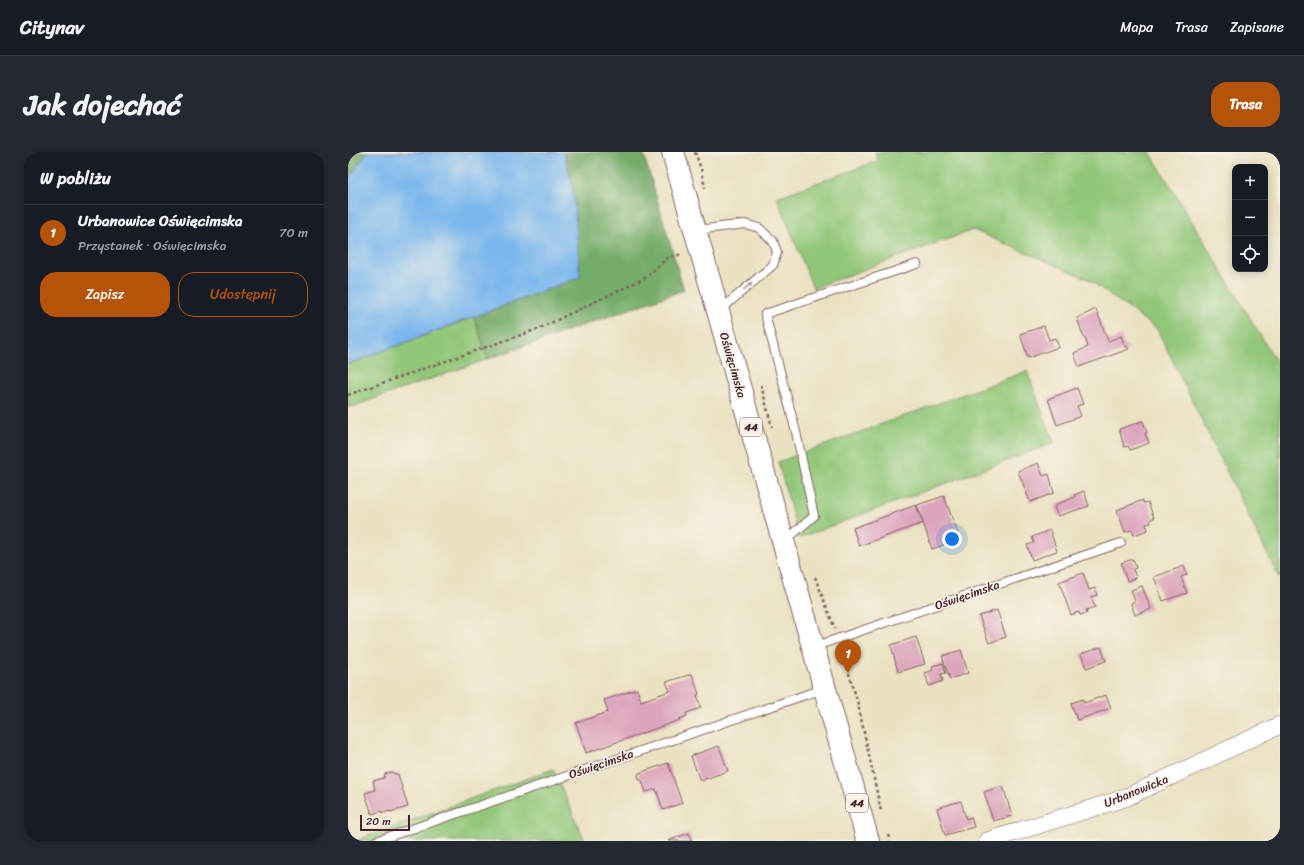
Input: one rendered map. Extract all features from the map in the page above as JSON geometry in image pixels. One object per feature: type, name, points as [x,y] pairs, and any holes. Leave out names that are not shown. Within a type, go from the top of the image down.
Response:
[{"type":"highway","name":"Oświęcimska","points":[[673,152],[868,841]]},
{"type":"street","name":"Urbanowicka","points":[[987,841],[1125,798],[1280,725]]},
{"type":"lane","points":[[698,239],[745,224],[758,228],[773,241],[777,252],[773,265],[718,312]]},
{"type":"lane","points":[[784,542],[814,516],[796,432],[766,314],[917,264]]},
{"type":"lane","name":"Oświęcimska","points":[[812,647],[1121,543]]},
{"type":"lane","name":"Oświęcimska","points":[[376,841],[825,689]]},
{"type":"path","points":[[695,152],[701,169],[705,191]]},
{"type":"path","points":[[348,395],[538,329],[645,278],[669,258],[698,239]]},
{"type":"path","points":[[759,380],[773,433]]},
{"type":"path","points":[[813,573],[838,638],[857,700],[882,816]]},
{"type":"path","points":[[886,828],[890,841]]},
{"type":"green space","points":[[348,152],[367,152],[348,180]]},
{"type":"green space","points":[[564,152],[643,152],[684,290],[488,359],[474,317],[580,277],[573,187]]},
{"type":"green space","points":[[875,152],[1150,152],[1280,368],[1280,578],[1157,329],[1088,279],[973,230],[813,288],[777,197],[878,161]]},
{"type":"green space","points":[[474,317],[488,359],[348,408],[348,364]]},
{"type":"green space","points":[[1027,371],[1054,443],[799,538],[778,462]]},
{"type":"green space","points":[[553,769],[585,841],[356,841],[368,836]]},
{"type":"water","points":[[367,152],[564,152],[573,187],[580,277],[348,364],[348,180]]},
{"type":"building","points":[[1096,309],[1108,341],[1121,336],[1125,347],[1127,346],[1129,349],[1079,367],[1074,353],[1088,347],[1077,318]]},
{"type":"building","points":[[1044,326],[1049,340],[1055,338],[1059,347],[1028,358],[1020,334]]},
{"type":"building","points":[[1077,388],[1083,404],[1077,406],[1081,416],[1057,425],[1048,399]]},
{"type":"building","points":[[1143,421],[1147,433],[1145,433],[1149,443],[1130,450],[1128,446],[1124,447],[1119,429]]},
{"type":"building","points":[[1038,463],[1043,476],[1049,474],[1054,493],[1030,502],[1018,471]]},
{"type":"building","points":[[1084,491],[1089,506],[1058,516],[1054,507],[1057,504],[1075,497],[1074,495]]},
{"type":"building","points":[[944,496],[960,539],[932,549],[917,505]]},
{"type":"building","points":[[1143,500],[1143,503],[1148,502],[1154,518],[1150,520],[1151,523],[1146,524],[1148,530],[1134,535],[1132,530],[1125,532],[1117,510]]},
{"type":"building","points":[[916,505],[923,523],[859,546],[853,528]]},
{"type":"building","points":[[1050,530],[1057,551],[1032,560],[1027,545],[1034,543],[1032,537]]},
{"type":"building","points":[[1133,559],[1136,568],[1133,569],[1136,578],[1127,581],[1121,563]]},
{"type":"building","points":[[1184,566],[1187,575],[1181,577],[1187,593],[1163,601],[1154,577]]},
{"type":"building","points":[[1083,573],[1089,590],[1095,588],[1097,595],[1091,597],[1095,607],[1086,610],[1087,613],[1080,615],[1079,612],[1071,615],[1059,582]]},
{"type":"building","points":[[1142,586],[1151,609],[1135,615],[1131,603],[1135,601],[1131,590]]},
{"type":"building","points":[[997,610],[1006,637],[989,643],[979,616]]},
{"type":"building","points":[[916,637],[925,664],[898,672],[891,645]]},
{"type":"building","points":[[1101,647],[1106,661],[1086,668],[1081,654]]},
{"type":"building","points":[[961,650],[968,673],[950,679],[942,656]]},
{"type":"building","points":[[943,663],[946,673],[941,674],[943,681],[929,686],[925,673],[933,670],[932,666]]},
{"type":"building","points":[[692,674],[699,694],[697,695],[701,708],[686,713],[687,716],[679,719],[680,720],[586,753],[576,723],[608,712],[604,700],[637,689],[641,701],[670,691],[666,682]]},
{"type":"building","points":[[1106,695],[1111,708],[1077,720],[1071,703],[1083,699],[1084,703]]},
{"type":"building","points":[[719,746],[728,771],[700,781],[691,756]]},
{"type":"building","points":[[668,763],[682,803],[663,810],[656,789],[646,792],[642,781],[638,776],[639,773]]},
{"type":"building","points":[[392,772],[398,774],[408,807],[390,812],[383,813],[382,811],[372,814],[365,793],[375,790],[373,781],[384,778],[385,774]]},
{"type":"building","points":[[1003,786],[1012,816],[993,821],[984,792]]},
{"type":"building","points":[[961,801],[966,819],[971,817],[974,827],[945,835],[937,808]]},
{"type":"building","points":[[689,833],[692,841],[668,841]]},
{"type":"place","name":"Urbanowice Oświęcimska","points":[[848,673]]}]
